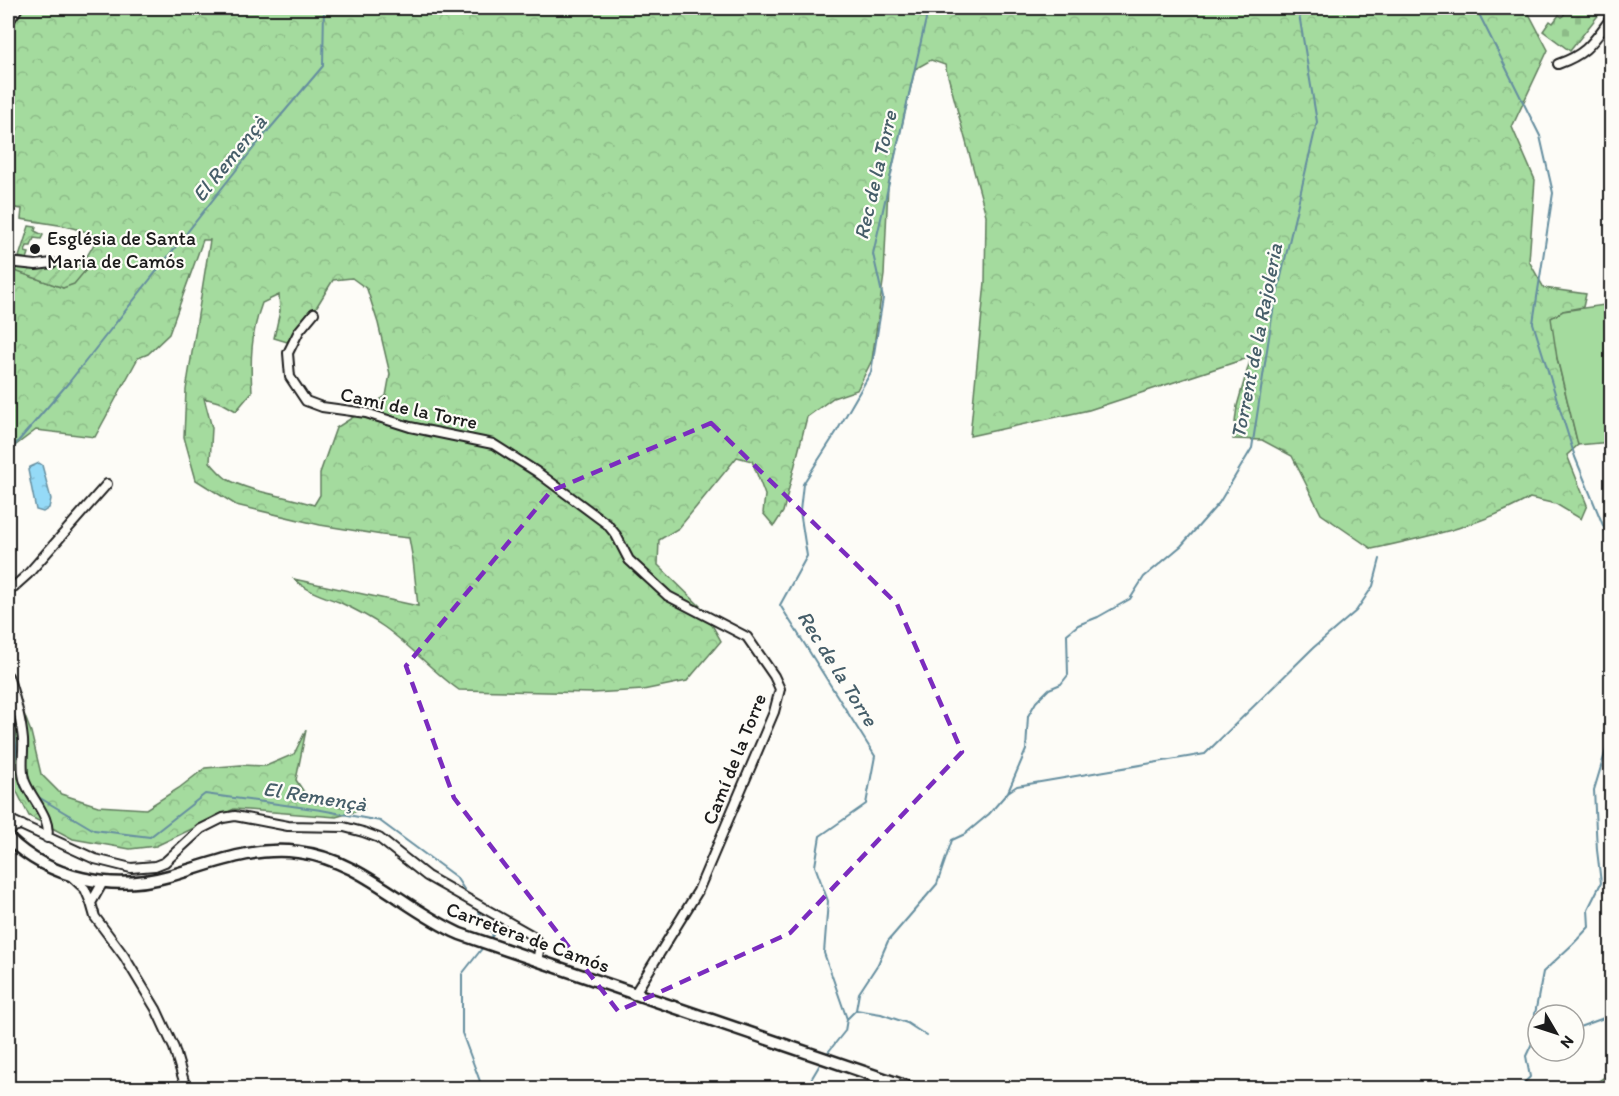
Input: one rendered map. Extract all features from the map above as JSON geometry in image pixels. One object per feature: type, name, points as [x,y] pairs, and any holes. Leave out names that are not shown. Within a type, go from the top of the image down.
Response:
[{"type":"street","points":[[8,23],[18,8]]},
{"type":"street","points":[[1558,64],[1575,58],[1587,50],[1611,17]]},
{"type":"street","points":[[8,262],[36,266],[52,263]]},
{"type":"street","name":"Camí de la Torre","points":[[314,313],[298,331],[288,353],[290,377],[306,401],[322,407],[366,413],[410,427],[493,444],[537,472],[607,524],[616,535],[629,560],[668,596],[747,637],[774,676],[780,689],[774,712],[698,891],[634,994]]},
{"type":"street","points":[[8,592],[28,574],[107,484]]},
{"type":"street","points":[[8,676],[22,734],[24,781],[44,817],[49,830],[47,838]]},
{"type":"street","points":[[8,819],[108,863],[131,868],[155,867],[165,862],[201,829],[223,818],[235,816],[288,826],[344,827],[373,835],[419,870],[534,936],[540,946],[532,959]]},
{"type":"street","points":[[8,837],[13,827],[22,825]]},
{"type":"street","name":"Carretera de Camós","points":[[8,837],[28,855],[44,865],[70,875],[98,881],[133,882],[162,878],[217,860],[266,850],[320,856],[349,867],[431,920],[474,940],[911,1089]]},
{"type":"street","points":[[70,875],[87,893],[95,917],[124,956],[156,1009],[174,1048],[186,1089]]},
{"type":"street","points":[[87,893],[98,881]]},
{"type":"street","points":[[91,903],[98,881]]},
{"type":"highlighted area","points":[[711,423],[897,604],[962,752],[790,933],[618,1011],[454,798],[406,666],[551,491]]},
{"type":"green space","points":[[8,8],[1526,8],[1548,50],[1512,127],[1535,180],[1529,261],[1544,288],[1586,294],[1583,307],[1563,311],[1557,358],[1578,445],[1567,455],[1587,505],[1581,519],[1556,504],[1530,498],[1473,523],[1372,549],[1321,514],[1292,456],[1262,440],[1233,439],[1237,406],[1251,357],[1089,410],[970,436],[985,282],[986,215],[945,65],[931,60],[915,69],[888,186],[884,275],[872,360],[857,390],[833,398],[807,417],[783,512],[774,526],[763,513],[765,495],[752,461],[737,457],[679,528],[659,540],[658,565],[703,609],[721,641],[687,681],[643,690],[593,693],[459,690],[379,623],[309,590],[294,579],[418,606],[409,538],[320,525],[236,505],[196,480],[184,437],[186,390],[210,240],[203,240],[169,334],[148,354],[138,358],[95,437],[36,430],[8,451],[8,268],[63,288],[85,271],[82,265],[94,244],[91,233],[21,219],[22,209],[8,207]],"holes":[[[352,278],[367,289],[390,374],[386,396],[336,428],[320,473],[320,495],[314,505],[246,487],[225,477],[210,462],[212,428],[204,398],[222,403],[236,411],[252,392],[252,347],[262,303],[279,295],[280,311],[274,338],[287,342],[314,311],[333,280]]]},
{"type":"green space","points":[[1569,8],[1604,8],[1570,51],[1543,31],[1550,21],[1553,23],[1559,15],[1562,17]]},
{"type":"green space","points":[[29,226],[36,227],[35,231],[43,235],[41,239],[34,238],[31,246],[27,246],[25,252],[29,253],[27,259],[19,257]]},
{"type":"green space","points":[[54,265],[82,265],[85,271],[74,284],[63,288],[15,271],[16,267],[35,269]]},
{"type":"green space","points":[[1611,304],[1611,442],[1578,445],[1557,358],[1551,318],[1563,311]]},
{"type":"green space","points":[[8,664],[10,678],[31,732],[41,774],[61,794],[98,806],[146,809],[205,768],[241,765],[266,766],[294,754],[306,730],[296,780],[308,798],[342,807],[365,809],[336,817],[234,809],[156,846],[130,849],[73,839],[29,816],[9,776]]},
{"type":"green space","points":[[1611,1073],[1611,1088],[1588,1088]]},
{"type":"water","points":[[39,463],[42,465],[51,499],[49,508],[43,512],[36,510],[28,470]]},
{"type":"waterway","name":"El Remençà","points":[[8,453],[70,381],[256,145],[323,66],[324,8]]},
{"type":"waterway","name":"Rec de la Torre","points":[[847,1019],[824,953],[828,901],[815,866],[820,836],[866,804],[875,756],[780,605],[807,556],[800,511],[803,484],[871,372],[883,298],[873,254],[926,19],[926,8]]},
{"type":"waterway","name":"Torrent de la Rajoleria","points":[[825,1056],[845,1031],[847,1019],[856,1010],[859,993],[878,964],[888,941],[937,884],[952,840],[965,834],[989,814],[1008,792],[1026,750],[1028,716],[1036,702],[1049,689],[1061,684],[1068,675],[1067,634],[1078,625],[1130,599],[1144,577],[1181,546],[1219,503],[1252,448],[1273,311],[1317,122],[1298,8]]},
{"type":"waterway","points":[[1476,8],[1540,136],[1553,193],[1533,323],[1575,457],[1612,547]]},
{"type":"waterway","points":[[1008,792],[1017,786],[1205,754],[1313,648],[1356,611],[1373,586],[1380,559]]},
{"type":"waterway","name":"El Remençà","points":[[8,709],[15,737],[19,771]]},
{"type":"waterway","points":[[1489,1088],[1521,1086],[1530,1077],[1526,1056],[1534,1039],[1535,1014],[1543,972],[1589,927],[1588,909],[1601,883],[1594,790],[1612,730]]},
{"type":"waterway","name":"El Remençà","points":[[20,777],[21,787],[25,789]]},
{"type":"waterway","name":"El Remençà","points":[[35,795],[94,830],[150,837],[205,794],[321,810],[380,821],[456,877],[469,897]]},
{"type":"waterway","name":"El Remençà","points":[[475,906],[493,935],[490,939]]},
{"type":"waterway","name":"El Remençà","points":[[481,1088],[462,1033],[462,974],[484,946]]},
{"type":"waterway","points":[[856,1010],[881,1014],[907,1023],[927,1036]]},
{"type":"waterway","points":[[1586,1025],[1612,1015]]},
{"type":"waterway","name":"Torrent de la Rajoleria","points":[[806,1088],[822,1061]]},
{"type":"place","name":"Església de Santa Maria de Camós","points":[[35,249]]}]
